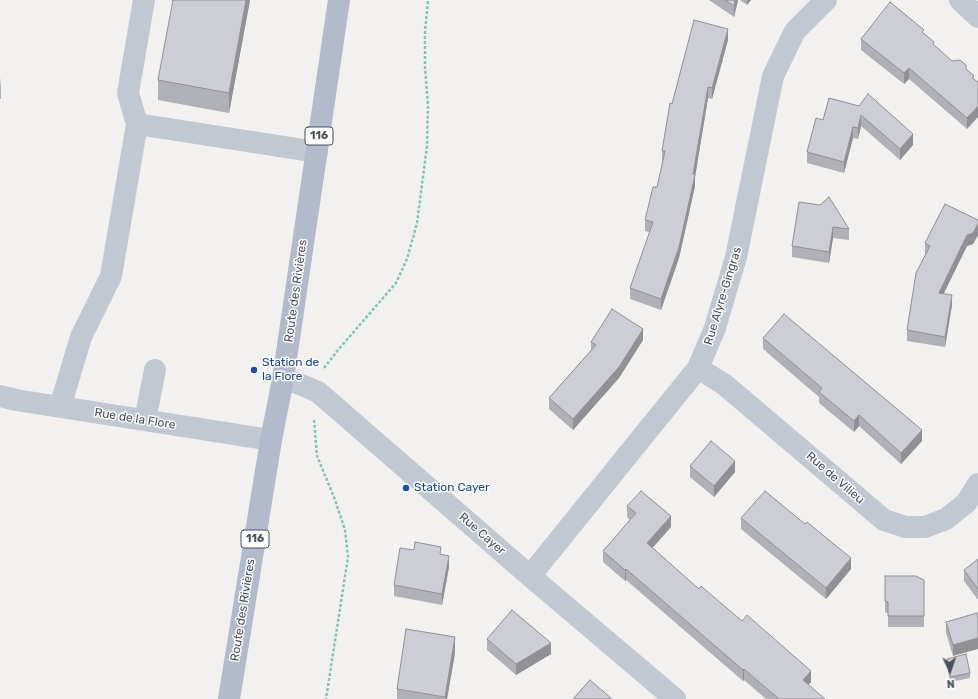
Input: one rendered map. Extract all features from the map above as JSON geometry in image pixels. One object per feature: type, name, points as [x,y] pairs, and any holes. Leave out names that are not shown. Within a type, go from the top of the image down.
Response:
[{"type":"main road","name":"Route des Rivières","points":[[229,699],[271,440],[283,379],[339,0]]},
{"type":"street","points":[[60,407],[82,338],[111,276],[137,124],[128,94],[144,0]]},
{"type":"street","name":"Rue Alyre-Gingras","points":[[530,576],[698,368],[715,328],[736,257],[773,76],[795,31],[826,0]]},
{"type":"street","points":[[960,0],[978,17]]},
{"type":"street","points":[[137,124],[317,152]]},
{"type":"street","name":"Rue de Vilieu","points":[[698,368],[725,385],[884,520],[906,527],[925,527],[946,519],[966,503],[978,484]]},
{"type":"street","points":[[145,420],[155,370]]},
{"type":"street","name":"Rue Cayer","points":[[283,379],[297,382],[318,392],[530,576],[675,699]]},
{"type":"street","name":"Rue de la Flore","points":[[0,396],[16,400],[271,440]]},
{"type":"path","points":[[322,370],[396,283],[407,259],[417,223],[426,146],[428,106],[425,67],[425,31],[428,0]]},
{"type":"path","points":[[314,423],[316,456],[334,497],[345,530],[348,557],[326,699]]},
{"type":"building","points":[[173,0],[246,0],[229,93],[158,80]]},
{"type":"building","points":[[725,0],[735,0],[734,6]]},
{"type":"building","points":[[890,2],[924,30],[922,32],[952,61],[960,60],[966,65],[966,69],[974,76],[972,78],[978,82],[978,106],[967,118],[909,68],[904,73],[861,39]]},
{"type":"building","points":[[694,20],[728,29],[712,88],[708,87],[693,174],[695,175],[679,247],[661,299],[630,288],[653,222],[645,220],[653,187],[657,187],[665,151],[662,151],[670,103],[672,104]]},
{"type":"building","points":[[868,94],[913,134],[900,149],[861,115],[858,128],[853,127],[844,162],[807,152],[816,118],[823,120],[829,98],[859,106]]},
{"type":"building","points":[[829,197],[849,229],[833,227],[829,252],[792,246],[799,202],[820,205]]},
{"type":"building","points":[[945,204],[978,220],[978,224],[973,233],[967,235],[939,293],[952,295],[945,337],[907,330],[916,273],[930,246],[925,243]]},
{"type":"building","points":[[612,309],[643,329],[619,367],[573,419],[549,398],[596,345],[591,342]]},
{"type":"building","points":[[784,314],[922,430],[901,453],[859,415],[854,421],[819,392],[822,388],[763,338]]},
{"type":"building","points":[[711,441],[735,461],[714,486],[690,466]]},
{"type":"building","points":[[641,491],[671,516],[647,543],[699,589],[701,586],[742,621],[747,615],[811,671],[803,680],[825,699],[779,699],[603,551],[636,513],[627,506]]},
{"type":"building","points":[[765,491],[805,524],[807,522],[851,558],[826,588],[741,518]]},
{"type":"building","points":[[415,542],[441,547],[440,554],[449,556],[442,594],[394,585],[400,548],[414,550]]},
{"type":"building","points":[[978,559],[978,589],[964,570]]},
{"type":"building","points":[[885,576],[916,576],[924,580],[924,616],[888,616],[888,602],[885,601]]},
{"type":"building","points":[[512,610],[551,643],[516,664],[487,639]]},
{"type":"building","points":[[977,613],[978,638],[953,645],[946,622]]},
{"type":"building","points":[[406,629],[455,637],[445,697],[397,689]]},
{"type":"building","points":[[966,654],[970,673],[950,677],[947,659]]},
{"type":"building","points":[[590,680],[612,699],[573,699]]},
{"type":"place","name":"Station de la Flore","points":[[254,370]]},
{"type":"place","name":"Station Cayer","points":[[406,488]]}]
